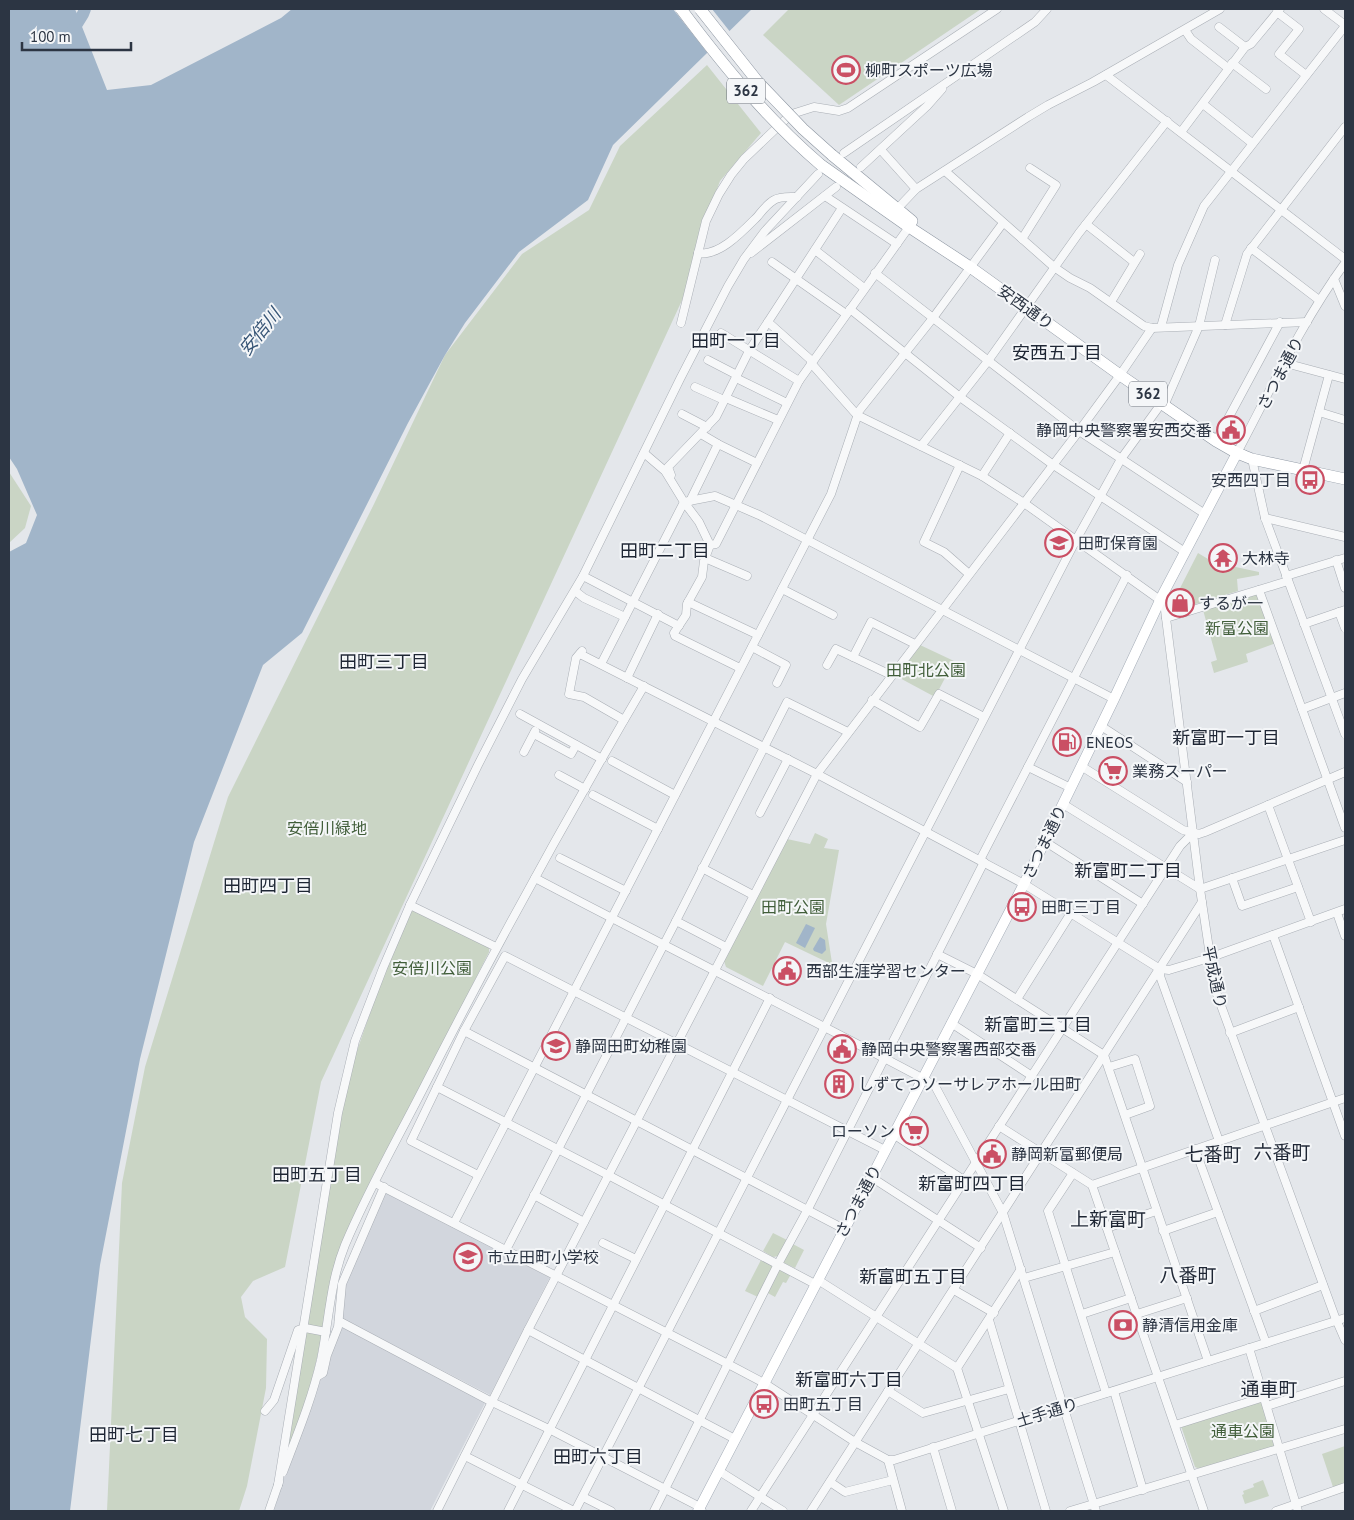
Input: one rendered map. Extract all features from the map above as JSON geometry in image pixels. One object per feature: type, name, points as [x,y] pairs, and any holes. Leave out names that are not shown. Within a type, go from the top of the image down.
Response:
[{"type":"highway","name":"362","points":[[681,9],[750,96],[820,169]]},
{"type":"highway","name":"安西通り","points":[[700,9],[758,82],[803,129],[897,210],[970,267]]},
{"type":"highway","name":"安西通り","points":[[820,169],[970,267],[1163,405],[1237,453]]},
{"type":"main road","points":[[1237,453],[1345,479]]},
{"type":"main road","name":"さつま通り","points":[[700,1510],[816,1282],[1024,884],[1114,699],[1161,597],[1237,453]]},
{"type":"street","points":[[681,323],[706,221],[719,194],[744,159],[786,118],[814,106],[839,111],[848,108],[998,9]]},
{"type":"street","points":[[844,153],[1035,22],[1047,9]]},
{"type":"street","points":[[897,210],[916,190],[1048,105],[1106,75],[1220,9]]},
{"type":"street","points":[[1161,327],[1178,265],[1204,206],[1345,25],[1324,9]]},
{"type":"street","points":[[1181,132],[1245,46],[1251,44],[1278,10],[1299,29],[1279,54],[1306,75]]},
{"type":"street","points":[[1219,27],[1245,46]]},
{"type":"street","points":[[1185,30],[1192,39],[1266,89]]},
{"type":"street","points":[[1106,75],[1345,259]]},
{"type":"street","points":[[862,167],[927,106],[948,82]]},
{"type":"street","points":[[1203,104],[1252,143]]},
{"type":"street","points":[[921,446],[988,361],[1086,224],[1167,122]]},
{"type":"street","points":[[1225,325],[1246,254],[1345,127]]},
{"type":"street","points":[[881,150],[916,190]]},
{"type":"street","points":[[1022,239],[1056,185],[1030,168]]},
{"type":"street","points":[[278,1485],[338,1113],[357,1035],[377,983],[410,905],[522,678],[583,576],[680,379],[744,259],[765,231],[820,169]]},
{"type":"street","points":[[945,170],[1054,267],[1090,288],[1135,320],[1152,328],[1306,322]]},
{"type":"street","points":[[744,259],[836,186]]},
{"type":"street","points":[[825,196],[897,244]]},
{"type":"street","points":[[698,253],[709,254],[723,247],[752,222],[773,200],[797,197]]},
{"type":"street","points":[[674,487],[668,467],[716,416],[750,351],[842,208]]},
{"type":"street","points":[[454,1223],[831,494],[857,415],[933,318],[1003,223]]},
{"type":"street","points":[[1086,224],[1134,262]]},
{"type":"street","points":[[710,545],[716,544],[798,382],[909,227]]},
{"type":"street","points":[[1251,248],[1319,300]]},
{"type":"street","points":[[815,250],[864,288]]},
{"type":"street","points":[[1111,302],[1140,254]]},
{"type":"street","points":[[465,1456],[575,1511],[1076,540],[1121,459],[1163,405],[1199,326],[1215,260]]},
{"type":"street","points":[[772,262],[848,311],[906,353],[960,397],[1052,464],[1185,552]]},
{"type":"street","name":"さつま通り","points":[[1237,453],[1306,322],[1345,263]]},
{"type":"street","points":[[875,273],[1079,431],[1204,514]]},
{"type":"street","points":[[1334,279],[1345,306]]},
{"type":"street","points":[[768,322],[811,362],[857,415],[982,476],[1161,597]]},
{"type":"street","points":[[1216,441],[1280,322]]},
{"type":"street","points":[[437,1511],[608,1174],[817,774],[941,609],[1079,431],[1152,328]]},
{"type":"street","points":[[721,333],[798,382]]},
{"type":"street","points":[[708,360],[736,377],[787,403]]},
{"type":"street","points":[[1285,363],[1345,379]]},
{"type":"street","points":[[1303,470],[1329,375]]},
{"type":"street","points":[[695,387],[778,420]]},
{"type":"street","points":[[1319,412],[1345,420]]},
{"type":"street","points":[[682,414],[707,427]]},
{"type":"street","points":[[982,476],[1010,433]]},
{"type":"street","points":[[701,434],[757,463]]},
{"type":"street","points":[[601,664],[718,444]]},
{"type":"street","points":[[644,453],[665,471],[674,487],[687,502],[710,545],[705,558],[702,577],[688,602],[686,615],[674,633],[675,636],[740,668]]},
{"type":"street","points":[[1252,458],[1265,518],[1345,729]]},
{"type":"street","points":[[960,465],[924,542],[944,552],[969,574]]},
{"type":"street","points":[[687,502],[715,496],[736,504],[1114,699]]},
{"type":"street","points":[[1265,518],[1345,537]]},
{"type":"street","points":[[705,558],[747,576]]},
{"type":"street","points":[[1166,618],[1259,590],[1345,558]]},
{"type":"street","points":[[1336,560],[1345,588]]},
{"type":"street","points":[[654,1511],[937,954],[1028,767],[1127,575]]},
{"type":"street","points":[[583,576],[679,626]]},
{"type":"street","points":[[782,589],[833,614]]},
{"type":"street","points":[[1259,590],[1345,828]]},
{"type":"street","points":[[575,591],[584,598],[625,617]]},
{"type":"street","name":"平成通り","points":[[1161,597],[1166,618],[1209,958],[1215,989],[1336,1321],[1345,1340]]},
{"type":"street","points":[[688,602],[758,635]]},
{"type":"street","points":[[1304,624],[1342,611],[1345,628]]},
{"type":"street","points":[[627,678],[658,614]]},
{"type":"street","points":[[853,657],[872,622],[915,644]]},
{"type":"street","points":[[752,647],[786,665],[777,683]]},
{"type":"street","points":[[827,666],[836,648],[891,675]]},
{"type":"street","points":[[624,720],[584,697],[568,694],[576,658],[582,652],[627,678],[817,774],[1024,884],[1160,969],[1169,970],[1209,958],[1345,910]]},
{"type":"street","points":[[269,1511],[310,1401],[326,1332],[332,1285],[359,1215],[496,948],[644,686]]},
{"type":"street","points":[[1302,709],[1345,693]]},
{"type":"street","points":[[872,700],[920,727],[939,694],[984,717]]},
{"type":"street","points":[[506,1250],[676,921],[763,747],[788,702],[848,732]]},
{"type":"street","points":[[520,714],[602,759]]},
{"type":"street","points":[[524,752],[539,725]]},
{"type":"street","points":[[1101,726],[1187,782]]},
{"type":"street","points":[[534,734],[572,754],[576,745]]},
{"type":"street","points":[[760,814],[788,759]]},
{"type":"street","points":[[612,761],[676,795]]},
{"type":"street","points":[[1081,766],[1184,830],[1193,833],[1205,832],[1345,772]]},
{"type":"street","points":[[1028,767],[1070,788]]},
{"type":"street","points":[[559,775],[585,789]]},
{"type":"street","points":[[593,795],[658,829]]},
{"type":"street","points":[[1063,804],[1200,889],[1345,840]]},
{"type":"street","points":[[1268,805],[1311,922]]},
{"type":"street","points":[[751,1511],[1180,846],[1193,833]]},
{"type":"street","points":[[1044,841],[1143,904]]},
{"type":"street","points":[[560,858],[626,891]]},
{"type":"street","points":[[702,868],[753,895]]},
{"type":"street","points":[[536,878],[612,919],[825,1026],[935,1086],[1003,1213],[1095,1508]]},
{"type":"street","points":[[1232,878],[1242,906],[1298,887]]},
{"type":"street","points":[[811,1511],[1202,902]]},
{"type":"street","points":[[410,905],[496,948]]},
{"type":"street","points":[[1017,999],[1071,913]]},
{"type":"street","points":[[1337,913],[1345,936]]},
{"type":"street","points":[[676,921],[726,947]]},
{"type":"street","points":[[1272,936],[1345,1136]]},
{"type":"street","points":[[937,954],[977,974],[1104,1055],[1208,1361]]},
{"type":"street","points":[[478,1175],[411,1141],[464,1031],[505,956],[885,1150]]},
{"type":"street","points":[[1160,969],[1160,976],[1219,1141]]},
{"type":"street","points":[[508,1511],[612,1304],[770,998]]},
{"type":"street","points":[[1230,1033],[1299,1008]]},
{"type":"street","points":[[951,1023],[1032,1076]]},
{"type":"street","points":[[464,1031],[844,1229]]},
{"type":"street","points":[[1109,1067],[1135,1059],[1150,1106],[1125,1115]]},
{"type":"street","points":[[437,1087],[608,1174],[663,1205],[816,1282],[957,1368],[1004,1511]]},
{"type":"street","points":[[1092,1185],[1345,1098]]},
{"type":"street","points":[[999,1126],[1092,1185],[1204,1511]]},
{"type":"street","points":[[893,1134],[964,1180]]},
{"type":"street","points":[[1195,1149],[1266,1343]]},
{"type":"street","points":[[1073,1173],[1048,1211],[1143,1490]]},
{"type":"street","points":[[871,1177],[981,1248]]},
{"type":"street","points":[[375,1183],[764,1383],[855,1442],[888,1460],[902,1511]]},
{"type":"street","points":[[317,1376],[323,1373],[339,1320],[342,1284],[384,1187]]},
{"type":"street","points":[[534,1196],[584,1222]]},
{"type":"street","points":[[1107,1228],[1156,1211]]},
{"type":"street","points":[[1163,1231],[1218,1212]]},
{"type":"street","points":[[604,1243],[636,1259]]},
{"type":"street","points":[[1024,1278],[1115,1252]]},
{"type":"street","points":[[957,1368],[992,1317],[1021,1269]]},
{"type":"street","points":[[1254,1311],[1323,1285]]},
{"type":"street","points":[[954,1290],[992,1317],[1009,1388],[1046,1511]]},
{"type":"street","points":[[1082,1314],[1131,1298]]},
{"type":"street","points":[[1137,1314],[1187,1298]]},
{"type":"street","name":"土手通り","points":[[888,1460],[894,1460],[1345,1318]]},
{"type":"street","points":[[339,1320],[492,1402],[666,1489],[700,1510]]},
{"type":"street","points":[[302,1328],[326,1332]]},
{"type":"street","points":[[265,1411],[274,1400],[296,1335],[302,1328]]},
{"type":"street","points":[[528,1330],[736,1439]]},
{"type":"street","points":[[1249,1348],[1297,1508]]},
{"type":"street","points":[[1267,1406],[1345,1381]]},
{"type":"street","points":[[888,1391],[923,1413],[1009,1388]]},
{"type":"street","points":[[1175,1425],[1264,1397]]},
{"type":"street","points":[[1070,1511],[1095,1508],[1143,1490],[1345,1429]]},
{"type":"street","points":[[933,1447],[952,1511]]},
{"type":"street","points":[[719,1471],[783,1511]]},
{"type":"street","points":[[830,1482],[844,1492],[893,1480]]},
{"type":"street","points":[[1276,1511],[1297,1508],[1345,1487]]},
{"type":"street","points":[[583,1497],[611,1511]]},
{"type":"shaded area","points":[[387,1192],[550,1277],[490,1395],[341,1318],[345,1285],[382,1194]]},
{"type":"shaded area","points":[[342,1325],[486,1401],[430,1511],[274,1511],[283,1480],[321,1378],[325,1376],[329,1358]]},
{"type":"green space","name":"柳町スポーツ広場","points":[[789,9],[981,9],[839,105],[763,35]]},
{"type":"green space","name":"安倍川緑地","points":[[707,65],[761,133],[720,181],[695,250],[684,296],[321,1082],[285,1267],[253,1281],[241,1297],[245,1317],[267,1339],[266,1388],[247,1486],[239,1511],[107,1511],[122,1183],[145,1067],[228,797],[374,504],[445,355],[522,254],[589,210],[620,146]]},
{"type":"green space","points":[[9,472],[31,506],[25,528],[9,543]]},
{"type":"green space","points":[[1198,553],[1208,559],[1210,554],[1212,555],[1211,566],[1230,569],[1231,566],[1259,572],[1259,575],[1237,579],[1238,591],[1189,606],[1177,594]]},
{"type":"green space","name":"新富公園","points":[[1254,594],[1259,597],[1276,643],[1246,654],[1248,662],[1214,673],[1211,662],[1217,660],[1203,610]]},
{"type":"green space","name":"田町北公園","points":[[920,645],[954,661],[935,697],[896,676]]},
{"type":"green space","name":"田町公園","points":[[815,833],[828,839],[824,848],[839,850],[826,924],[832,963],[785,942],[763,986],[726,967],[724,961],[787,839],[810,844]]},
{"type":"green space","name":"安倍川公園","points":[[412,908],[489,946],[489,952],[351,1226],[324,1326],[310,1389],[282,1468],[340,1122],[352,1065],[389,959]]},
{"type":"green space","points":[[773,1233],[787,1240],[779,1256],[773,1257],[763,1251]]},
{"type":"green space","points":[[791,1243],[804,1250],[795,1268],[784,1263],[783,1259]]},
{"type":"green space","points":[[762,1258],[772,1264],[773,1268],[758,1297],[745,1291]]},
{"type":"green space","points":[[781,1268],[791,1274],[786,1283],[783,1282],[775,1297],[766,1292]]},
{"type":"green space","name":"通車公園","points":[[1261,1401],[1275,1446],[1200,1469],[1195,1467],[1181,1426]]},
{"type":"green space","points":[[1345,1446],[1345,1484],[1333,1487],[1322,1454]]},
{"type":"green space","points":[[1263,1480],[1269,1496],[1245,1504],[1242,1495],[1244,1494],[1243,1491],[1254,1487],[1253,1484]]},
{"type":"water","name":"安倍川","points":[[9,9],[75,9],[107,90],[151,85],[281,18],[292,9],[752,9],[613,145],[588,200],[519,252],[465,323],[445,355],[408,423],[302,633],[263,665],[194,842],[140,1059],[100,1265],[70,1511],[9,1511],[9,552],[26,543],[37,515],[17,469],[9,457]]},
{"type":"water","points":[[806,924],[815,928],[805,948],[796,943]]},
{"type":"water","points":[[820,937],[825,940],[826,950],[822,954],[813,949]]},
{"type":"pier","points":[[673,9],[712,9],[731,33],[709,55]]},
{"type":"waterway","points":[[70,35],[85,9]]},
{"type":"place","name":"柳町スポーツ広場","points":[[846,70]]},
{"type":"place","name":"静岡中央警察署安西交番","points":[[1231,430]]},
{"type":"place","name":"安西四丁目","points":[[1310,480]]},
{"type":"place","name":"田町保育園","points":[[1059,543]]},
{"type":"place","name":"大林寺","points":[[1223,558]]},
{"type":"place","name":"するが一","points":[[1180,603]]},
{"type":"place","name":"ENEOS","points":[[1067,742]]},
{"type":"place","name":"業務スーパー","points":[[1113,771]]},
{"type":"place","name":"田町三丁目","points":[[1022,907]]},
{"type":"place","name":"西部生涯学習センター","points":[[787,971]]},
{"type":"place","name":"静岡田町幼稚園","points":[[556,1046]]},
{"type":"place","name":"静岡中央警察署西部交番","points":[[842,1049]]},
{"type":"place","name":"しずてつソーサレアホール田町","points":[[839,1084]]},
{"type":"place","name":"ローソン","points":[[914,1131]]},
{"type":"place","name":"静岡新富郵便局","points":[[992,1154]]},
{"type":"place","name":"市立田町小学校","points":[[468,1257]]},
{"type":"place","name":"静清信用金庫","points":[[1123,1325]]},
{"type":"place","name":"田町五丁目","points":[[764,1404]]},
{"type":"district","name":"田町一丁目","points":[[736,341]]},
{"type":"district","name":"安西五丁目","points":[[1057,353]]},
{"type":"district","name":"田町二丁目","points":[[665,551]]},
{"type":"district","name":"田町三丁目","points":[[384,662]]},
{"type":"district","name":"新富町一丁目","points":[[1226,738]]},
{"type":"district","name":"新富町二丁目","points":[[1128,871]]},
{"type":"district","name":"田町四丁目","points":[[268,886]]},
{"type":"district","name":"新富町三丁目","points":[[1038,1025]]},
{"type":"district","name":"六番町","points":[[1282,1152]]},
{"type":"district","name":"七番町","points":[[1213,1154]]},
{"type":"district","name":"田町五丁目","points":[[317,1175]]},
{"type":"district","name":"新富町四丁目","points":[[972,1184]]},
{"type":"district","name":"上新富町","points":[[1108,1219]]},
{"type":"district","name":"八番町","points":[[1188,1275]]},
{"type":"district","name":"新富町五丁目","points":[[913,1277]]},
{"type":"district","name":"新富町六丁目","points":[[849,1380]]},
{"type":"district","name":"通車町","points":[[1269,1389]]},
{"type":"district","name":"田町七丁目","points":[[134,1435]]},
{"type":"district","name":"田町六丁目","points":[[598,1457]]}]
